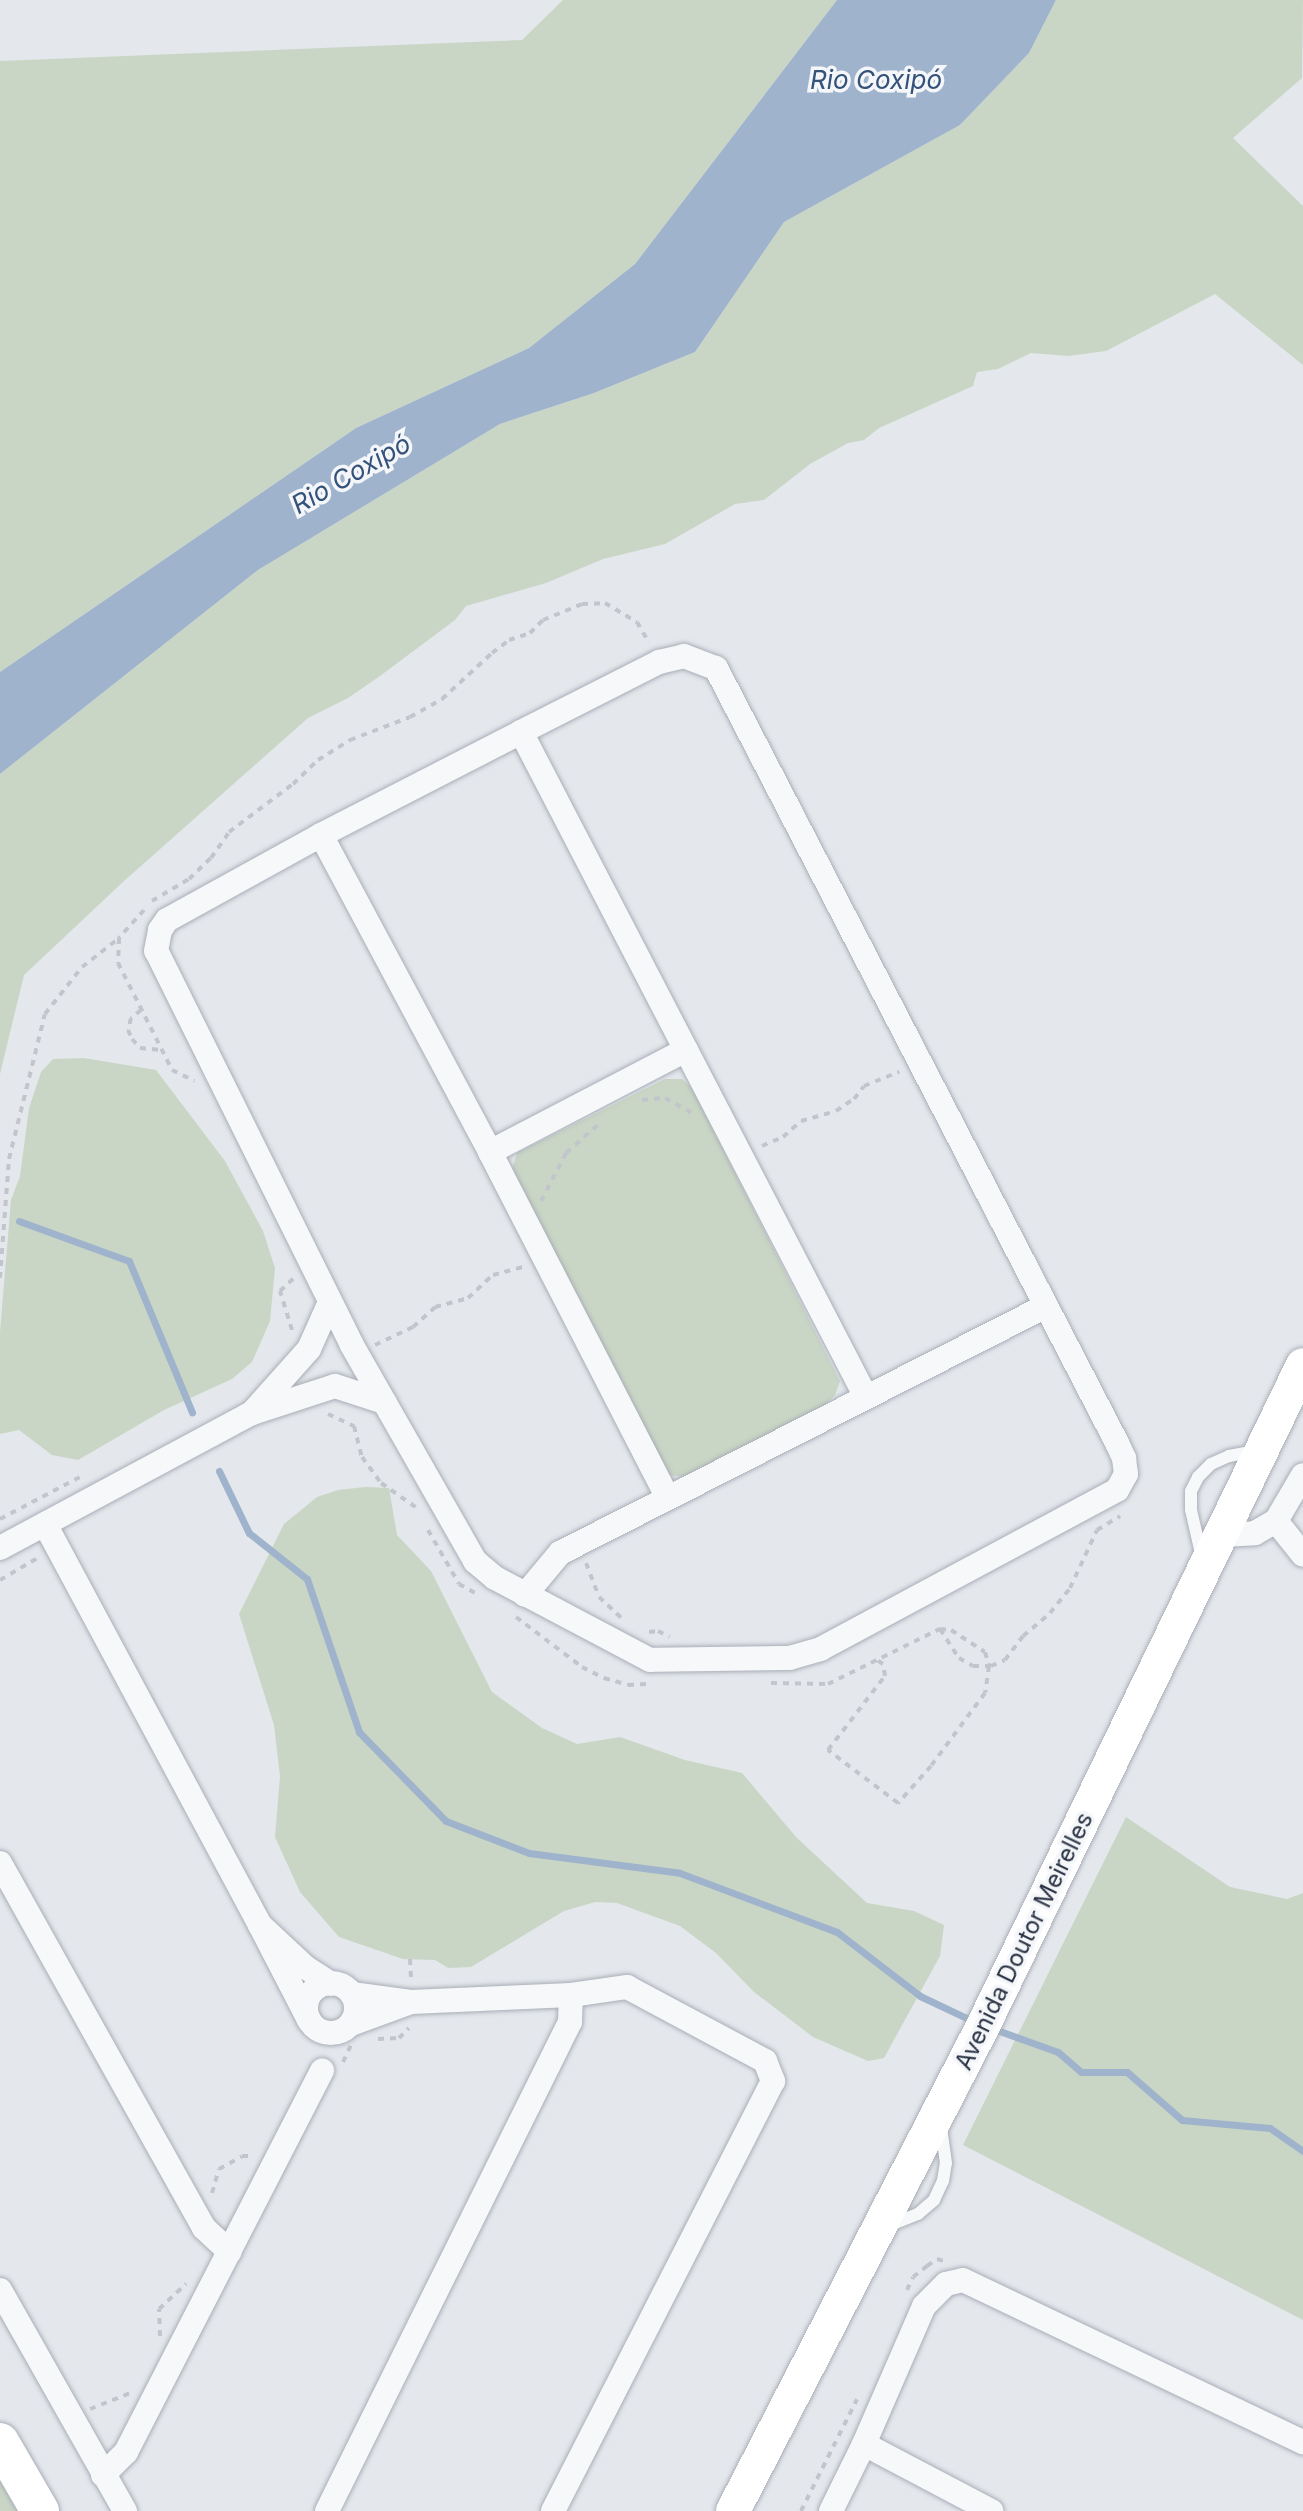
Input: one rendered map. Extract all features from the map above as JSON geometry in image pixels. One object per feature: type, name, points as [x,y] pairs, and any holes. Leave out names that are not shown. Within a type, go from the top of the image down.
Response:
[{"type":"main road","points":[[0,2442],[40,2511]]},
{"type":"street","points":[[684,656],[716,668],[1124,1458],[1126,1474],[1117,1490],[821,1649],[790,1658],[650,1660],[525,1595],[495,1578],[475,1561],[357,1355],[156,951],[160,930],[167,920],[321,835],[659,662],[684,656]]},
{"type":"street","points":[[521,732],[866,1397]]},
{"type":"street","points":[[321,835],[490,1152],[668,1498]]},
{"type":"street","points":[[490,1152],[686,1050]]},
{"type":"street","points":[[252,1413],[309,1349],[330,1302]]},
{"type":"street","points":[[525,1595],[542,1570],[560,1553],[1046,1306]]},
{"type":"street","name":"Avenida Doutor Meirelles","points":[[733,2511],[939,2111],[1303,1365]]},
{"type":"street","points":[[0,1548],[252,1413],[335,1386],[384,1402]]},
{"type":"street","points":[[1222,1535],[1255,1533],[1276,1521],[1303,1475]]},
{"type":"street","points":[[1276,1521],[1303,1555]]},
{"type":"street","points":[[45,1524],[260,1925],[290,1990],[311,2022],[329,2033],[411,2002]]},
{"type":"street","points":[[0,1863],[204,2228],[230,2252]]},
{"type":"street","points":[[103,2475],[126,2452],[356,2009],[341,1989],[298,1962],[260,1925]]},
{"type":"street","points":[[322,2070],[307,2003],[322,1985],[411,2002],[571,1995],[627,1987],[765,2061],[773,2081],[553,2511]]},
{"type":"street","points":[[327,2511],[570,2022],[571,1995]]},
{"type":"street","points":[[831,2511],[924,2306],[946,2284],[963,2280],[1303,2442]]},
{"type":"street","points":[[0,2290],[125,2511]]},
{"type":"street","points":[[864,2444],[991,2511]]},
{"type":"lane","points":[[1205,1570],[1191,1510],[1191,1491],[1198,1477],[1211,1464],[1229,1456],[1263,1450]]},
{"type":"path","points":[[0,1278],[9,1159],[45,1014],[82,967],[119,938],[155,898],[189,879],[211,858],[229,832],[293,784],[318,760],[350,740],[410,717],[442,699],[500,646],[530,633],[543,620],[582,604],[605,603],[637,622],[659,662]]},
{"type":"path","points":[[119,938],[118,963],[172,1070],[207,1087]]},
{"type":"path","points":[[141,1010],[131,1018],[128,1030],[132,1039],[140,1048],[162,1050]]},
{"type":"path","points":[[741,1155],[783,1137],[801,1121],[836,1111],[854,1099],[864,1086],[922,1064]]},
{"type":"path","points":[[637,1101],[665,1098],[695,1115]]},
{"type":"path","points":[[540,1205],[566,1153],[606,1118]]},
{"type":"path","points":[[357,1355],[413,1327],[435,1307],[468,1298],[493,1275],[544,1257]]},
{"type":"path","points":[[294,1273],[293,1280],[280,1291],[294,1342],[309,1349]]},
{"type":"path","points":[[313,1416],[328,1414],[335,1386]]},
{"type":"path","points":[[0,1519],[85,1474]]},
{"type":"path","points":[[940,1629],[953,1652],[973,1666],[991,1666],[1005,1660],[1023,1636],[1050,1613],[1070,1588],[1097,1530],[1125,1513]]},
{"type":"path","points":[[576,1545],[589,1567],[599,1597],[617,1612],[629,1629]]},
{"type":"path","points":[[0,1580],[57,1547]]},
{"type":"green space","points":[[563,0],[837,0],[635,264],[529,348],[356,428],[0,672],[0,61],[522,40]]},
{"type":"green space","points":[[1056,0],[1303,0],[1302,78],[1233,138],[1303,206],[1303,365],[1215,294],[1106,351],[1068,356],[1031,353],[998,369],[977,372],[973,386],[879,428],[864,440],[848,443],[810,464],[764,500],[735,504],[665,544],[603,559],[546,583],[466,606],[455,620],[380,676],[348,698],[308,718],[124,881],[24,975],[0,1074],[0,774],[258,570],[500,424],[594,393],[695,352],[784,222],[960,125],[1029,53]]},
{"type":"green space","points":[[84,1058],[156,1070],[225,1161],[263,1231],[275,1268],[270,1321],[252,1362],[232,1379],[164,1410],[78,1460],[52,1455],[19,1430],[0,1434],[0,1332],[11,1200],[20,1176],[29,1108],[41,1072],[53,1059]]},
{"type":"green space","points":[[665,1079],[682,1079],[692,1088],[840,1381],[835,1395],[823,1407],[684,1477],[668,1475],[511,1173],[517,1153]]},
{"type":"green space","points":[[389,1488],[397,1535],[431,1571],[492,1692],[542,1728],[577,1744],[620,1737],[685,1760],[742,1773],[797,1838],[867,1903],[914,1911],[944,1925],[940,1956],[884,2058],[868,2061],[813,2037],[754,1992],[716,1953],[680,1926],[617,1903],[595,1902],[564,1911],[471,1967],[448,1968],[435,1960],[403,1959],[339,1937],[300,1892],[275,1837],[280,1776],[274,1725],[239,1614],[284,1524],[317,1497],[338,1490]]},
{"type":"green space","points":[[1126,1817],[1230,1887],[1287,1899],[1303,1893],[1303,2320],[963,2145]]},
{"type":"green space","points":[[0,2478],[18,2511],[0,2511]]},
{"type":"water","name":"Rio Coxipó","points":[[837,0],[1056,0],[1029,53],[960,125],[784,222],[695,352],[594,393],[500,424],[258,570],[0,774],[0,672],[356,428],[529,348],[635,264]]},
{"type":"waterway","points":[[19,1221],[129,1261],[192,1412]]},
{"type":"waterway","points":[[219,1471],[249,1533],[307,1579],[359,1732],[446,1821],[529,1853],[680,1873],[837,1932],[920,1996],[975,2022]]},
{"type":"waterway","points":[[994,2029],[1058,2052],[1081,2072],[1127,2072],[1182,2120],[1270,2128],[1303,2151]]}]
